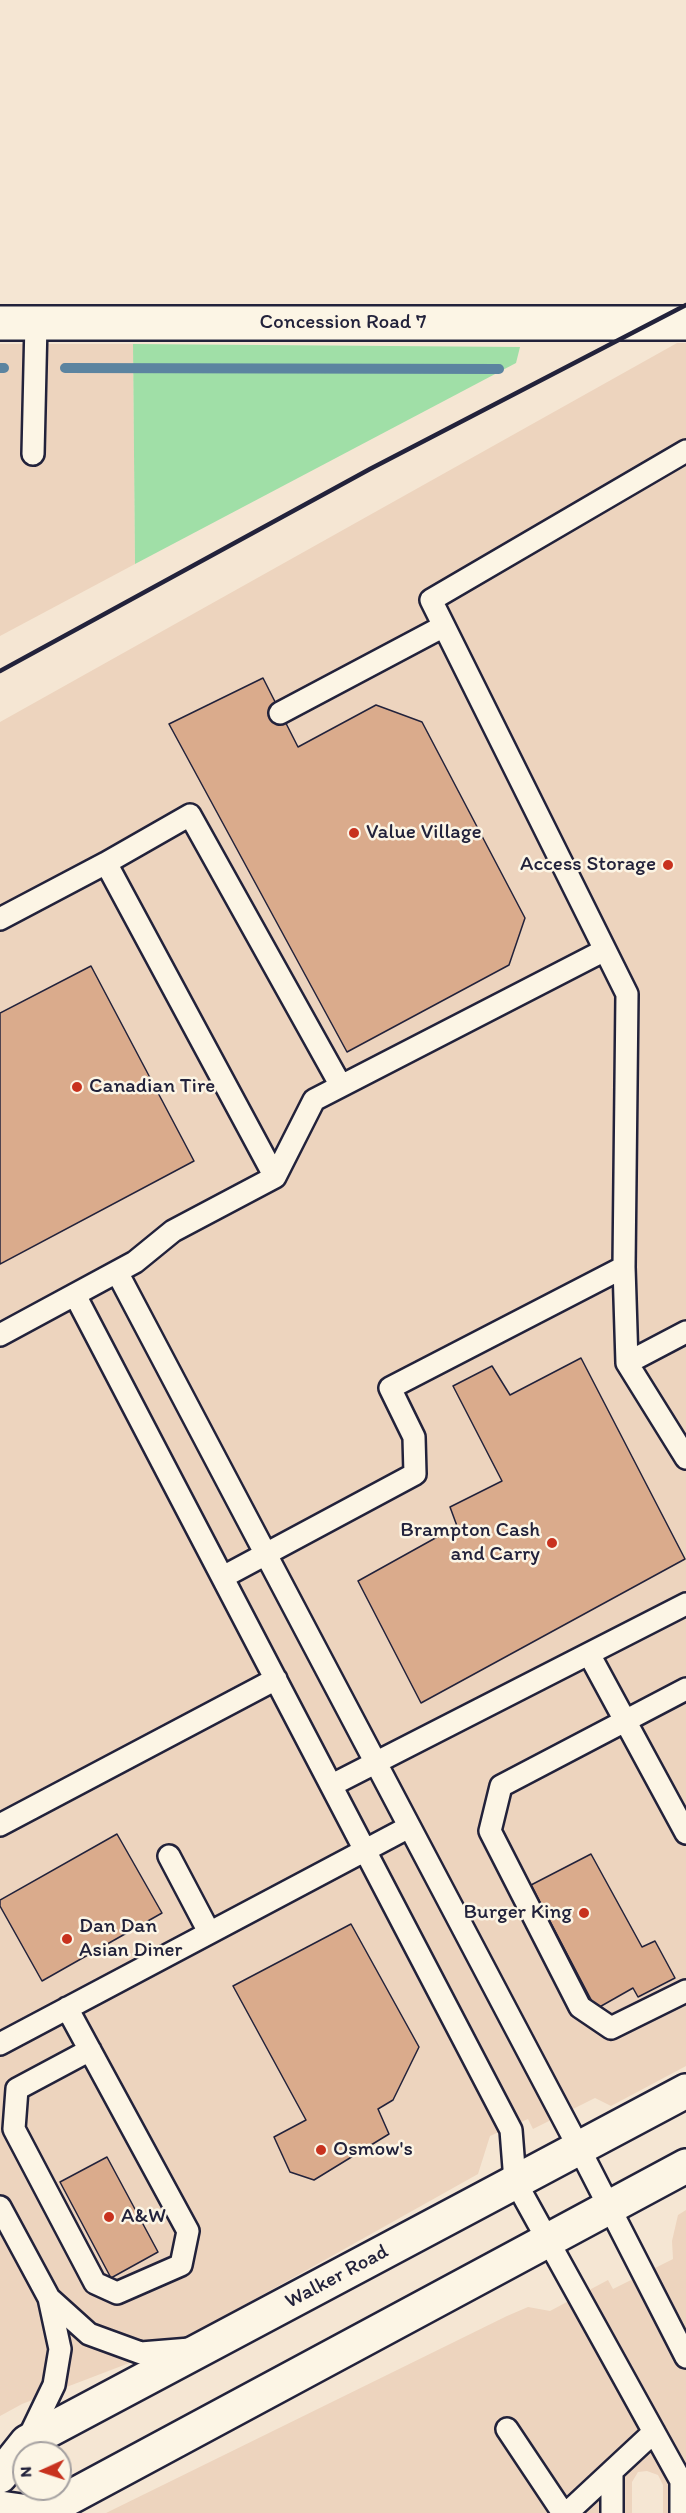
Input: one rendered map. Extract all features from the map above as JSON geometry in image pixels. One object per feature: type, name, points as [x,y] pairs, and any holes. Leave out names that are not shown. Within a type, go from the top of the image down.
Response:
[{"type":"main road","name":"Concession Road 7","points":[[0,323],[686,323]]},
{"type":"main road","name":"Walker Road","points":[[29,2441],[686,2091]]},
{"type":"main road","points":[[41,2513],[686,2166]]},
{"type":"main road","name":"Walker Road","points":[[0,2476],[12,2461]]},
{"type":"main road","points":[[0,2508],[36,2513]]},
{"type":"lane","points":[[33,454],[36,323]]},
{"type":"lane","points":[[686,451],[430,600],[627,994],[624,1267],[627,1363],[686,1458]]},
{"type":"lane","points":[[280,713],[444,626]]},
{"type":"lane","points":[[0,919],[190,815],[341,1086]]},
{"type":"lane","points":[[106,863],[275,1177]]},
{"type":"lane","points":[[0,1335],[135,1262],[173,1231],[275,1177],[314,1100],[605,950]]},
{"type":"lane","points":[[223,1577],[415,1474],[414,1437],[390,1388],[624,1267]]},
{"type":"lane","points":[[117,1272],[579,2148],[686,2357]]},
{"type":"lane","points":[[75,1295],[511,2130],[515,2181],[681,2481],[681,2513]]},
{"type":"lane","points":[[627,1363],[686,1332]]},
{"type":"lane","points":[[332,1785],[686,1604]]},
{"type":"lane","points":[[589,1654],[686,1833]]},
{"type":"lane","points":[[0,1825],[276,1679]]},
{"type":"lane","points":[[686,1689],[501,1786],[490,1831],[580,2007],[611,2028],[686,1991]]},
{"type":"lane","points":[[0,2044],[409,1827]]},
{"type":"lane","points":[[169,1856],[209,1932]]},
{"type":"lane","points":[[67,2008],[90,2050],[188,2231],[181,2265],[117,2294],[95,2283],[15,2129],[17,2089],[90,2050]]},
{"type":"lane","points":[[0,2207],[49,2298],[60,2349],[54,2385],[27,2441]]},
{"type":"lane","points":[[49,2298],[89,2334],[141,2353],[204,2348]]},
{"type":"lane","points":[[507,2429],[565,2513],[654,2432]]},
{"type":"lane","points":[[612,2472],[612,2513]]},
{"type":"shaded area","points":[[677,343],[686,343],[686,2066],[611,2106],[595,2098],[533,2129],[528,2119],[490,2136],[478,2174],[166,2349],[22,2404],[0,2416],[0,722]]},
{"type":"shaded area","points":[[0,344],[133,344],[135,564],[0,636]]},
{"type":"shaded area","points":[[686,2210],[686,2513],[663,2513],[663,2485],[658,2475],[647,2471],[638,2472],[632,2482],[632,2513],[106,2513],[507,2316],[528,2307],[550,2311],[608,2280],[613,2289],[673,2259],[672,2241],[678,2215]]},
{"type":"green space","points":[[133,344],[520,347],[516,363],[135,564]]},
{"type":"building","name":"Value Village","points":[[263,678],[298,747],[376,705],[422,722],[525,918],[509,965],[347,1052],[169,724]]},
{"type":"building","name":"Canadian Tire","points":[[91,966],[194,1161],[0,1264],[0,1013]]},
{"type":"building","name":"Brampton Cash and Carry","points":[[581,1358],[685,1559],[421,1703],[358,1581],[457,1526],[450,1507],[502,1481],[453,1386],[492,1366],[510,1395]]},
{"type":"building","points":[[117,1834],[162,1913],[42,1981],[0,1906],[0,1900]]},
{"type":"building","name":"Burger King","points":[[591,1854],[642,1947],[655,1941],[675,1978],[638,1997],[633,1988],[596,2009],[531,1885]]},
{"type":"building","points":[[351,1924],[419,2047],[393,2100],[378,2109],[389,2134],[314,2180],[290,2172],[274,2137],[306,2120],[233,1986]]},
{"type":"building","name":"A&W","points":[[107,2157],[158,2252],[111,2278],[60,2182]]},
{"type":"waterway","points":[[65,368],[499,369]]},
{"type":"railway","points":[[0,671],[370,469],[686,305]]},
{"type":"place","name":"Value Village","points":[[354,833]]},
{"type":"place","name":"Access Storage","points":[[668,865]]},
{"type":"place","name":"Canadian Tire","points":[[77,1087]]},
{"type":"place","name":"Brampton Cash and Carry","points":[[552,1543]]},
{"type":"place","name":"Burger King","points":[[584,1913]]},
{"type":"place","name":"Dan Dan Asian Diner","points":[[67,1939]]},
{"type":"place","name":"Osmow's","points":[[321,2150]]},
{"type":"place","name":"A&W","points":[[109,2217]]}]
